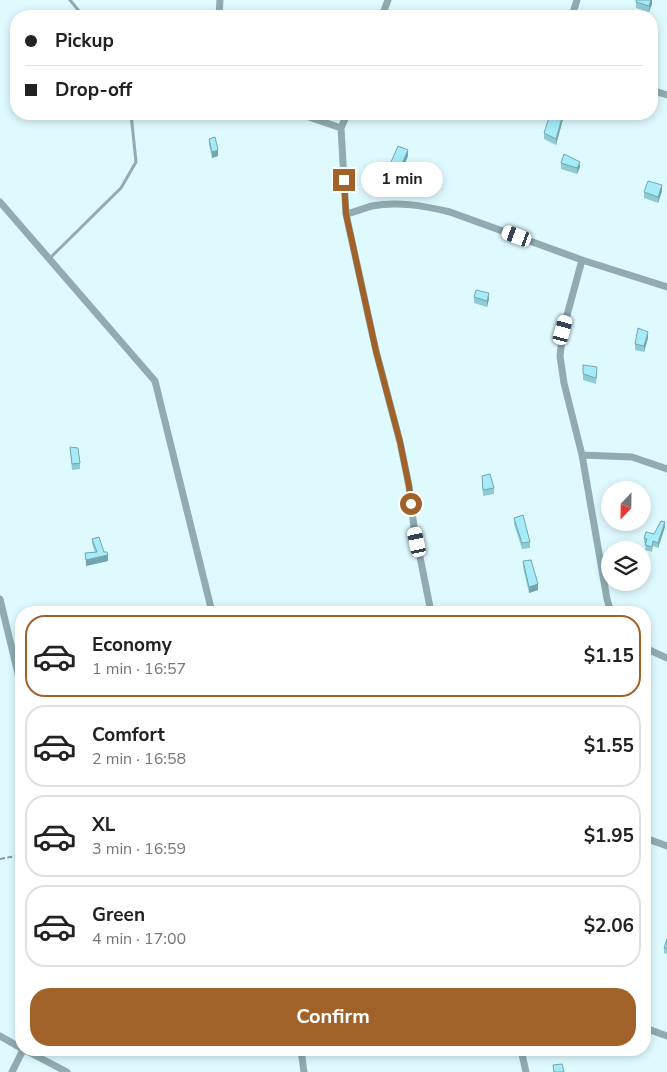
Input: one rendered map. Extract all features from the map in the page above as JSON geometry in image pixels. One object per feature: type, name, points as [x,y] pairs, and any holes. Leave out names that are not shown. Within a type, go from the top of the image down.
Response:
[{"type":"street","points":[[318,120],[342,128]]},
{"type":"street","points":[[345,120],[342,128],[346,214],[376,351],[400,442],[430,606]]},
{"type":"street","points":[[0,202],[155,381],[211,606]]},
{"type":"street","points":[[346,214],[373,206],[392,204],[428,207],[468,218],[582,260],[667,287]]},
{"type":"street","points":[[582,260],[563,330],[560,356],[564,382],[582,455],[610,606]]},
{"type":"street","points":[[582,455],[632,457],[667,469]]},
{"type":"street","points":[[0,599],[15,661]]},
{"type":"street","points":[[651,651],[667,658]]},
{"type":"street","points":[[651,840],[667,846]]},
{"type":"street","points":[[651,1030],[667,1036]]},
{"type":"street","points":[[0,1036],[15,1044]]},
{"type":"street","points":[[12,1072],[20,1056]]},
{"type":"street","points":[[36,1056],[67,1072]]},
{"type":"street","points":[[302,1056],[304,1072]]},
{"type":"street","points":[[522,1056],[526,1072]]},
{"type":"lane","points":[[70,0],[78,10]]},
{"type":"lane","points":[[49,259],[121,188],[136,162],[132,120]]},
{"type":"path","points":[[0,859],[15,857]]},
{"type":"building","points":[[636,0],[651,0],[649,6],[636,2]]},
{"type":"building","points":[[548,120],[561,120],[556,139],[544,133]]},
{"type":"building","points":[[215,137],[218,150],[212,152],[209,139]]},
{"type":"building","points":[[398,146],[408,150],[401,166],[391,162]]},
{"type":"building","points":[[564,154],[580,162],[577,168],[561,163]]},
{"type":"building","points":[[648,181],[662,185],[658,197],[644,192]]},
{"type":"building","points":[[476,290],[489,293],[487,301],[474,297]]},
{"type":"building","points":[[638,328],[648,332],[644,346],[635,344]]},
{"type":"building","points":[[583,365],[597,367],[596,378],[583,374]]},
{"type":"building","points":[[70,447],[78,448],[80,463],[72,464]]},
{"type":"building","points":[[490,474],[494,488],[483,490],[482,476]]},
{"type":"building","points":[[523,515],[530,542],[522,543],[514,518]]},
{"type":"building","points":[[661,521],[665,522],[658,543],[653,541],[652,547],[651,541],[646,541],[647,539],[644,538],[646,532],[654,534]]},
{"type":"building","points":[[99,537],[104,552],[107,552],[108,555],[86,560],[85,553],[97,552],[92,539]]},
{"type":"building","points":[[531,560],[538,584],[529,587],[523,561]]},
{"type":"building","points":[[562,1064],[564,1072],[554,1072],[553,1065]]},
{"type":"route","points":[[344,180],[346,214],[376,351],[400,442],[411,504]]}]
